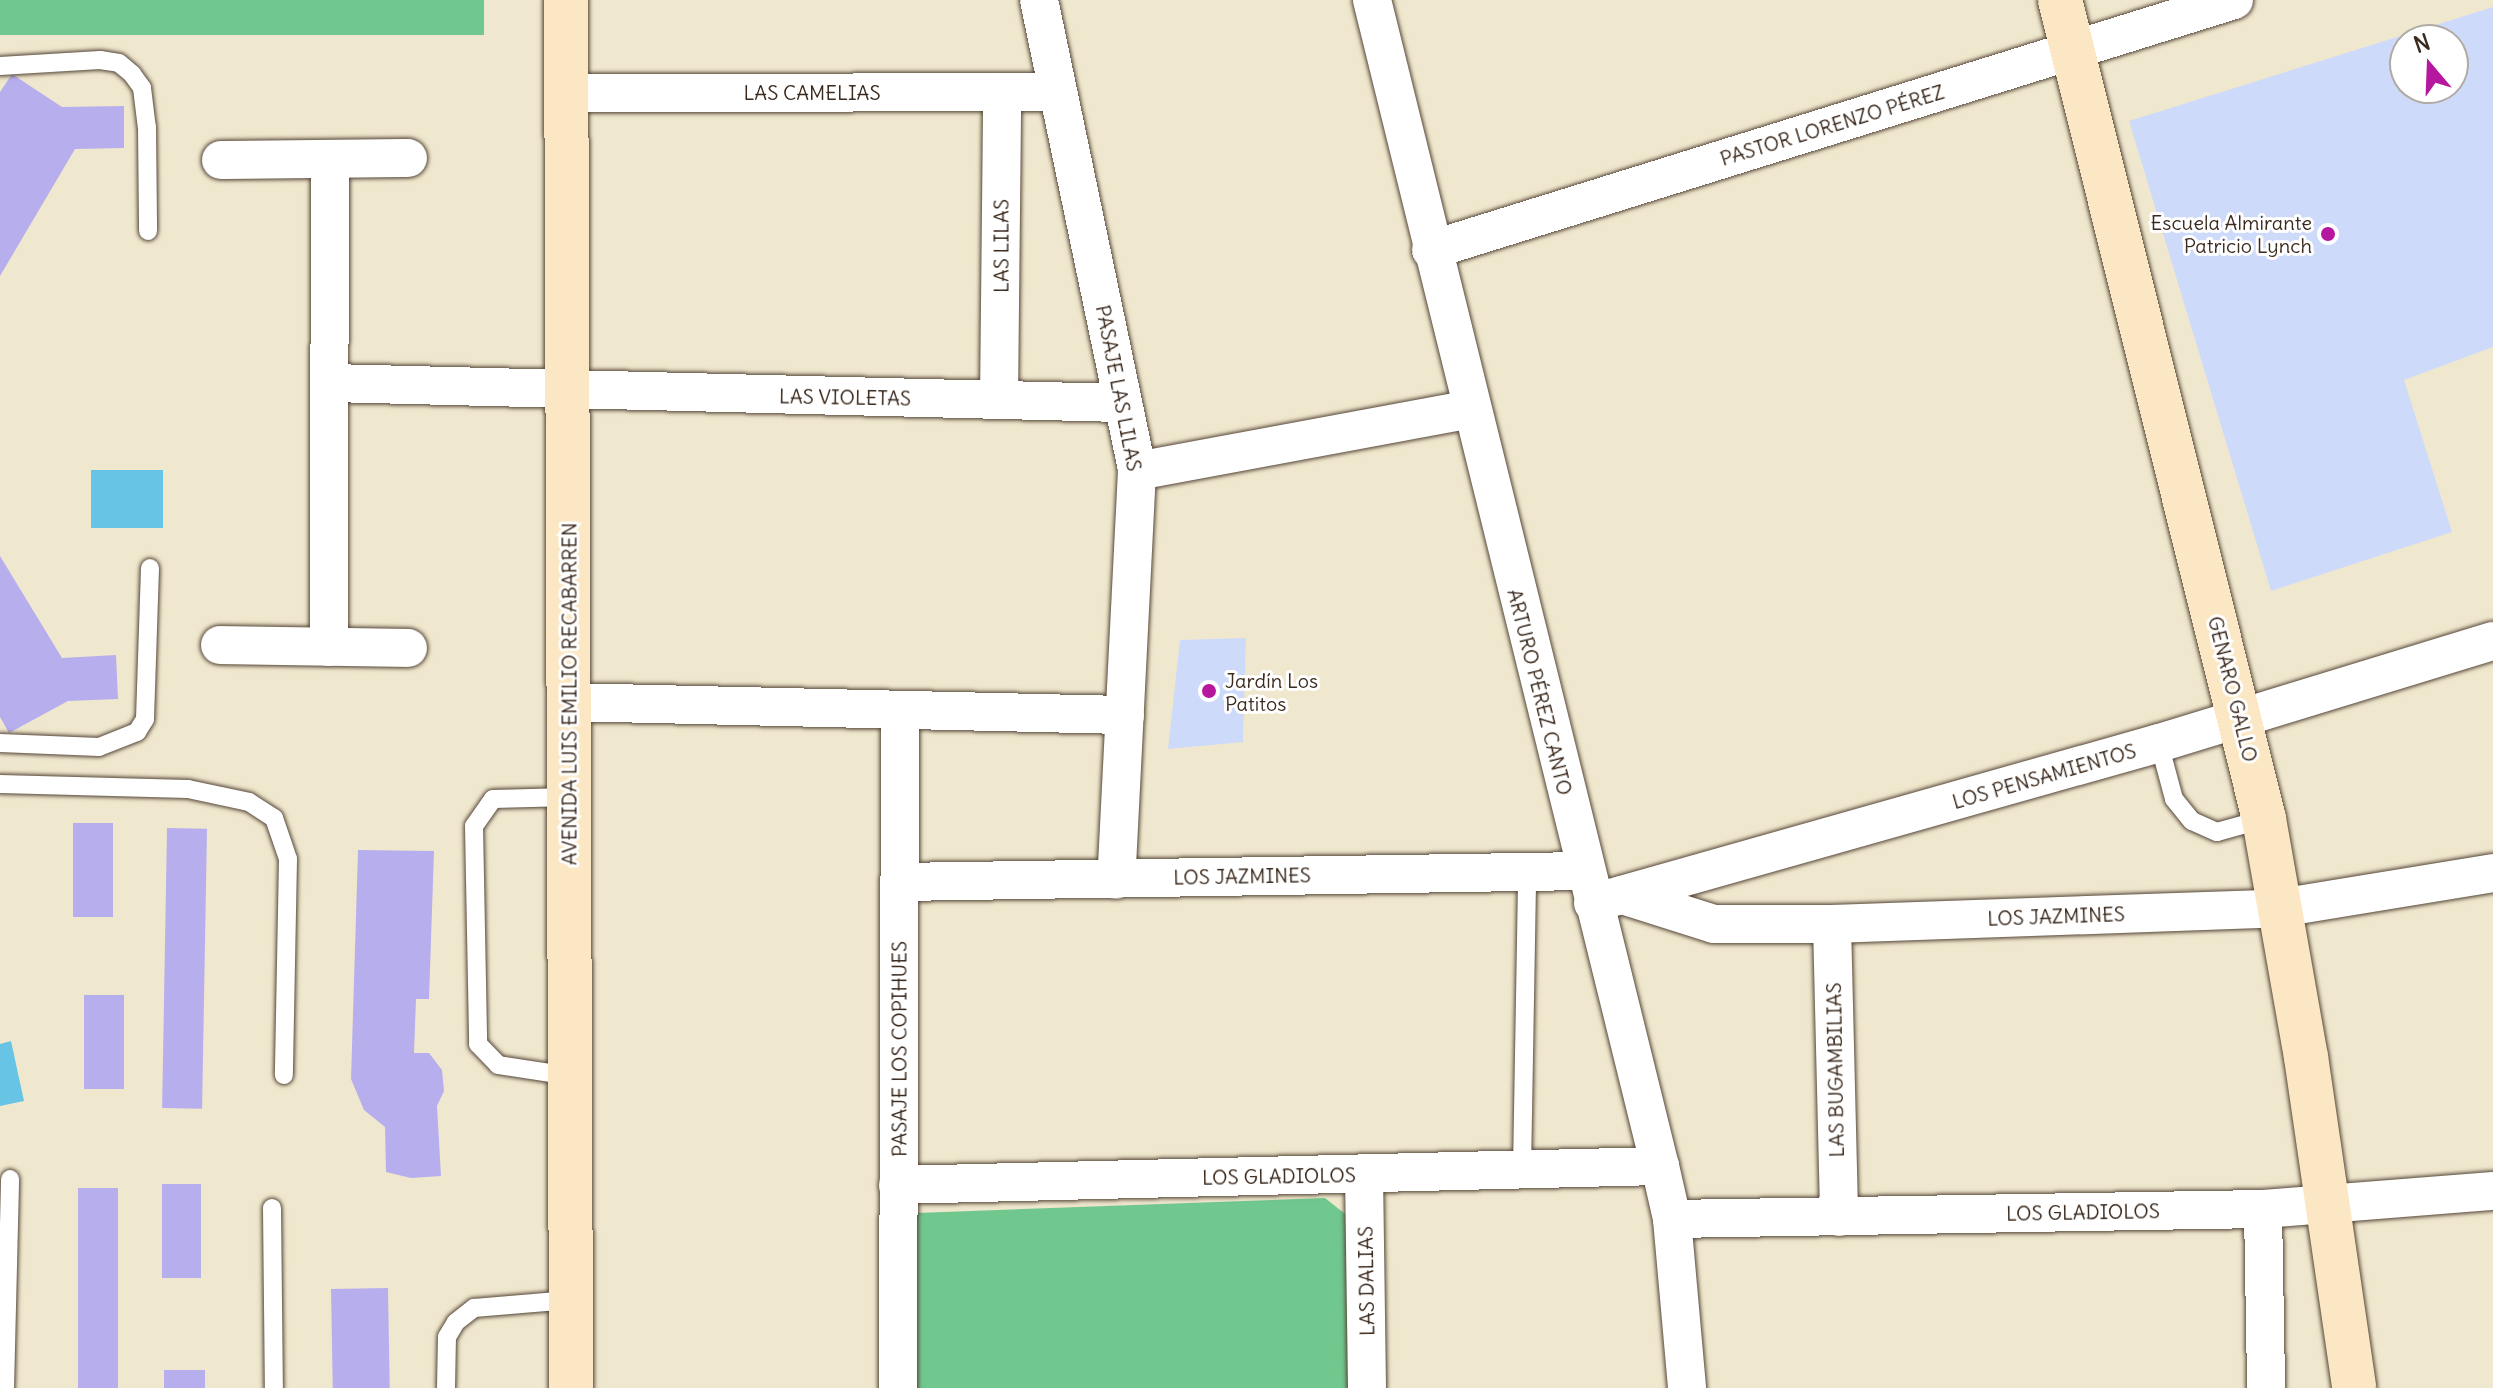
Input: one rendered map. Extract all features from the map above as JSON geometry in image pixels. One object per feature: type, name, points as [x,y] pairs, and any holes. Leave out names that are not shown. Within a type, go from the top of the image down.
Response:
[{"type":"street","name":"AVENIDA LUIS EMILIO RECABARREN","points":[[566,0],[571,1388]]},
{"type":"street","name":"PASAJE LAS LILAS","points":[[1039,0],[1137,471],[1116,879]]},
{"type":"street","name":"ARTURO PÉREZ CANTO","points":[[1372,0],[1470,409],[1600,890],[1672,1219],[1687,1388]]},
{"type":"street","name":"GENARO GALLO","points":[[2060,0],[2264,819],[2329,1206],[2354,1388]]},
{"type":"street","name":"PASTOR LORENZO PÉREZ","points":[[1431,250],[2234,0]]},
{"type":"street","name":"LAS LILAS","points":[[999,400],[1002,92]]},
{"type":"street","name":"LAS CAMELIAS","points":[[567,93],[1058,92]]},
{"type":"street","points":[[221,160],[408,158]]},
{"type":"street","points":[[329,647],[330,160]]},
{"type":"street","name":"LAS VIOLETAS","points":[[331,383],[568,392],[1123,403]]},
{"type":"street","points":[[1137,471],[1470,409]]},
{"type":"street","name":"LOS PENSAMIENTOS","points":[[1600,890],[2159,743],[2493,641]]},
{"type":"street","points":[[220,645],[408,648]]},
{"type":"street","points":[[568,702],[1125,715]]},
{"type":"street","name":"PASAJE LOS COPIHUES","points":[[898,1388],[900,710]]},
{"type":"street","name":"LOS JAZMINES","points":[[900,882],[1527,872],[1714,924],[1832,924],[2280,908],[2493,873]]},
{"type":"street","name":"LAS BUGAMBILIAS","points":[[1832,924],[1839,1217]]},
{"type":"street","name":"LOS GLADIOLOS","points":[[898,1185],[1660,1166]]},
{"type":"street","name":"LAS DALIAS","points":[[1364,1173],[1367,1388]]},
{"type":"street","name":"LOS GLADIOLOS","points":[[1672,1219],[2263,1209],[2493,1191]]},
{"type":"street","points":[[2263,1209],[2266,1388]]},
{"type":"lane","points":[[0,66],[100,60],[119,63],[132,74],[142,88],[147,127],[148,231]]},
{"type":"lane","points":[[0,743],[99,747],[137,732],[145,719],[150,568]]},
{"type":"lane","points":[[2159,743],[2174,799],[2192,821],[2217,832],[2264,819]]},
{"type":"lane","points":[[0,784],[188,789],[249,802],[274,818],[288,859],[284,1075]]},
{"type":"lane","points":[[569,797],[493,799],[474,826],[478,1044],[498,1065],[570,1076]]},
{"type":"lane","points":[[1522,1170],[1527,872]]},
{"type":"lane","points":[[5,1388],[10,1179]]},
{"type":"lane","points":[[272,1208],[274,1388]]},
{"type":"lane","points":[[446,1388],[447,1337],[456,1322],[474,1308],[570,1300]]},
{"type":"shaded area","name":"Escuela Almirante Patricio Lynch","points":[[2493,7],[2493,347],[2404,380],[2452,532],[2271,591],[2129,121],[2389,40],[2389,104],[2469,104],[2469,24],[2439,24]]},
{"type":"shaded area","name":"Jardín Los Patitos","points":[[1246,638],[1243,742],[1168,749],[1180,640]]},
{"type":"green space","points":[[0,0],[484,0],[484,35],[0,35]]},
{"type":"green space","points":[[1325,1198],[1349,1217],[1351,1388],[916,1388],[917,1213]]},
{"type":"water","points":[[91,470],[163,470],[163,528],[91,528]]},
{"type":"water","points":[[11,1041],[24,1101],[0,1106],[0,1044]]},
{"type":"building","points":[[12,74],[62,107],[124,106],[124,148],[75,149],[0,276],[0,92]]},
{"type":"building","points":[[0,556],[62,658],[116,655],[118,699],[68,701],[9,733],[0,717]]},
{"type":"building","points":[[73,823],[113,823],[113,917],[73,917]]},
{"type":"building","points":[[167,828],[207,829],[202,1109],[162,1108]]},
{"type":"building","points":[[358,850],[434,851],[429,999],[416,999],[414,1053],[429,1053],[442,1070],[444,1091],[437,1106],[441,1176],[411,1178],[386,1172],[385,1127],[364,1110],[351,1079]]},
{"type":"building","points":[[84,995],[124,995],[124,1089],[84,1089]]},
{"type":"building","points":[[162,1184],[201,1184],[201,1278],[162,1278]]},
{"type":"building","points":[[78,1188],[118,1188],[118,1388],[78,1388]]},
{"type":"building","points":[[388,1288],[390,1388],[333,1388],[331,1289]]},
{"type":"building","points":[[164,1370],[205,1370],[205,1388],[164,1388]]},
{"type":"place","name":"Escuela Almirante Patricio Lynch","points":[[2328,234]]},
{"type":"place","name":"Jardín Los Patitos","points":[[1209,691]]}]
